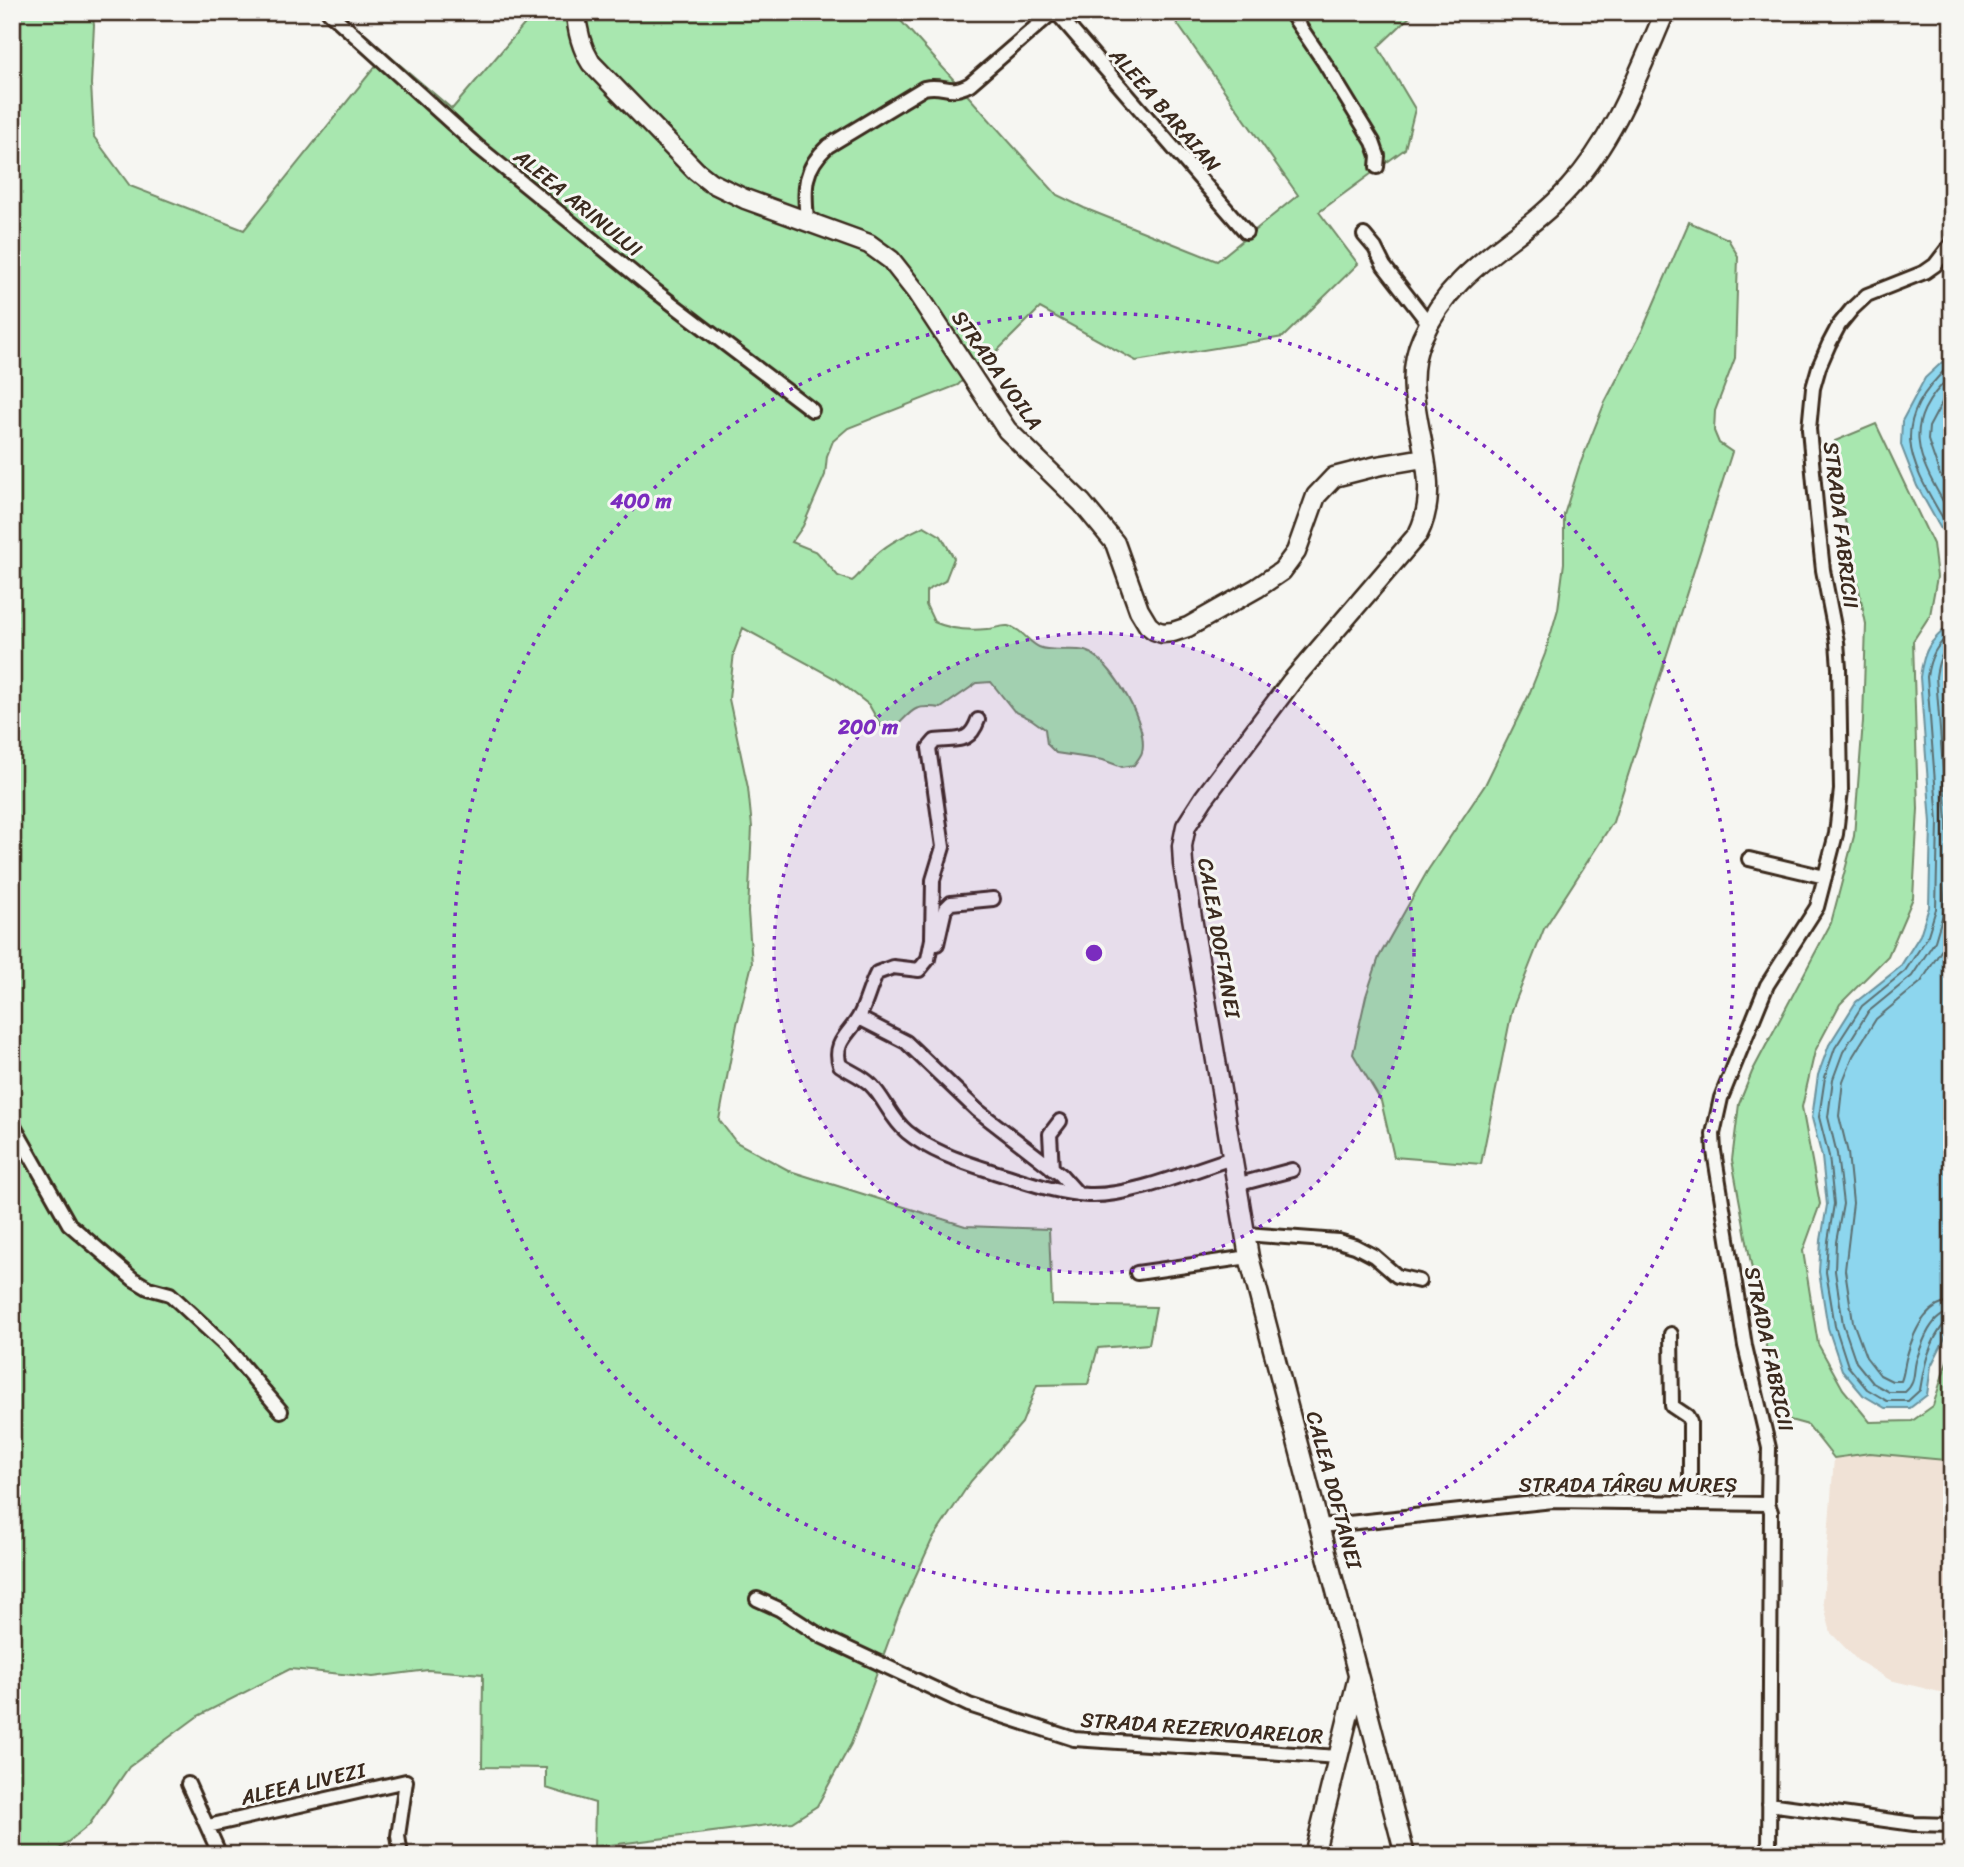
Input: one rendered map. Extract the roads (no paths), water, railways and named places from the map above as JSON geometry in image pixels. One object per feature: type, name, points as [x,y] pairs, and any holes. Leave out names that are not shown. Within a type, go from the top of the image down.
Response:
[{"type":"main road","name":"STRADA VOILA","points":[[576,12],[577,31],[583,50],[591,63],[696,171],[745,199],[869,244],[891,260],[917,293],[1007,430],[1106,530],[1122,558],[1143,618],[1148,625],[1162,633],[1181,630],[1209,616],[1282,571],[1296,552],[1316,496],[1334,477],[1424,458]]},
{"type":"main road","name":"CALEA DOFTANEI","points":[[1405,1855],[1250,1257],[1182,846],[1186,826],[1217,780],[1292,681],[1418,534],[1429,505],[1429,482],[1416,415],[1413,380],[1418,351],[1429,324],[1465,275],[1549,208],[1585,169],[1630,96],[1665,12]]},
{"type":"main road","points":[[1314,1855],[1359,1674]]},
{"type":"street","name":"ALEEA ARINULUI","points":[[330,12],[477,146],[654,290],[812,410]]},
{"type":"street","points":[[807,220],[805,198],[808,173],[815,158],[828,146],[924,88],[938,86],[955,91],[970,84],[1054,12]]},
{"type":"street","name":"ALEEA BARAIAN","points":[[1054,12],[1246,232]]},
{"type":"street","points":[[1290,12],[1373,142],[1378,156],[1377,167]]},
{"type":"street","points":[[1364,235],[1375,248],[1384,266],[1429,324]]},
{"type":"street","name":"STRADA FABRICII","points":[[1769,1855],[1769,1448],[1745,1346],[1713,1135],[1721,1098],[1762,996],[1811,917],[1836,834],[1841,790],[1838,642],[1823,570],[1817,515],[1809,429],[1813,388],[1829,344],[1852,309],[1867,295],[1925,272],[1935,265],[1952,243]]},
{"type":"street","points":[[928,958],[932,939],[933,880],[943,847],[929,748],[934,741],[965,738],[975,730],[978,720]]},
{"type":"street","points":[[1749,859],[1825,877]]},
{"type":"street","points":[[993,899],[951,903],[945,909],[937,945],[919,970],[893,967],[877,972],[859,1018],[839,1045],[836,1056],[840,1065],[871,1085],[906,1131],[930,1147],[959,1160],[1046,1188],[1079,1194],[1120,1191],[1155,1183],[1232,1157]]},
{"type":"street","points":[[859,1018],[906,1042],[930,1062],[977,1110],[1052,1169],[1079,1194]]},
{"type":"street","points":[[1052,1169],[1050,1134],[1060,1121]]},
{"type":"street","points":[[12,1123],[69,1224],[133,1279],[148,1288],[170,1294],[225,1345],[281,1411]]},
{"type":"street","points":[[1236,1185],[1292,1170]]},
{"type":"street","points":[[1245,1234],[1338,1241],[1374,1256],[1397,1276],[1419,1280]]},
{"type":"street","points":[[1137,1273],[1250,1257]]},
{"type":"street","points":[[1671,1334],[1672,1406],[1687,1416],[1690,1422],[1690,1503]]},
{"type":"street","name":"STRADA TÂRGU MUREȘ","points":[[1321,1526],[1553,1501],[1768,1504]]},
{"type":"street","name":"STRADA REZERVOARELOR","points":[[757,1599],[779,1609],[821,1636],[969,1705],[1074,1739],[1338,1757]]},
{"type":"street","name":"ALEEA LIVEZI","points":[[208,1826],[406,1782],[398,1836],[401,1855]]},
{"type":"street","points":[[188,1784],[220,1855]]},
{"type":"street","points":[[1769,1804],[1914,1824],[1952,1825]]},
{"type":"street","points":[[891,1855],[950,1855]]},
{"type":"water","points":[[1952,353],[1952,549],[1917,486],[1901,445],[1902,421],[1925,378]]},
{"type":"water","points":[[1952,623],[1952,1324],[1931,1366],[1927,1395],[1910,1408],[1885,1408],[1863,1395],[1842,1370],[1828,1328],[1819,1272],[1827,1205],[1822,1157],[1812,1118],[1818,1075],[1829,1045],[1856,1002],[1900,967],[1920,935],[1929,907],[1931,823],[1920,677],[1929,646]]}]
